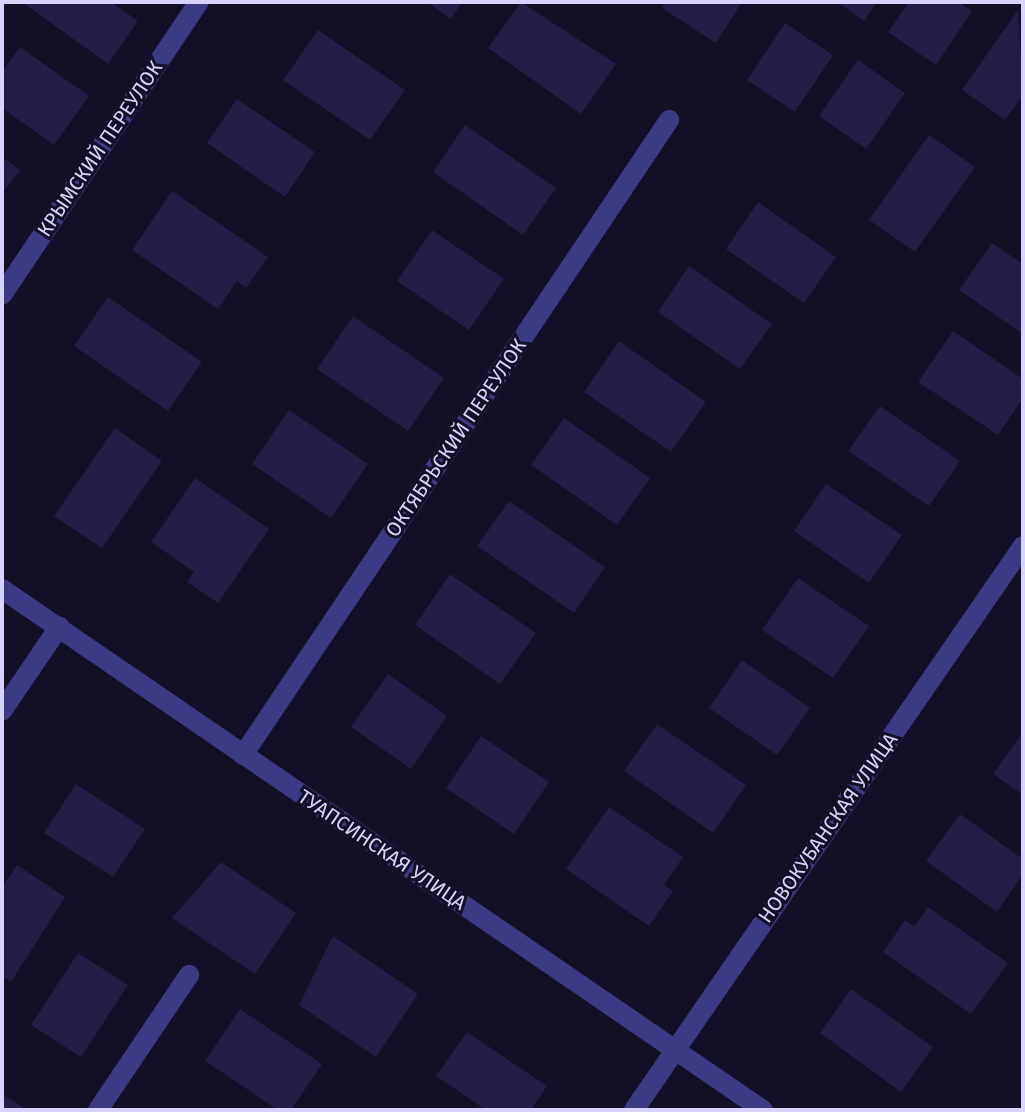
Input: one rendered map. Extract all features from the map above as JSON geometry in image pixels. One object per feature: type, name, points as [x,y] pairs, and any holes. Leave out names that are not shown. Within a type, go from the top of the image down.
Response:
[{"type":"street","name":"КРЫМСКИЙ ПЕРЕУЛОК","points":[[2,295],[199,2]]},
{"type":"street","name":"ОКТЯБРЬСКИЙ ПЕРЕУЛОК","points":[[243,755],[669,120]]},
{"type":"street","name":"НОВОКУБАНСКАЯ УЛИЦА","points":[[634,1110],[1023,546]]},
{"type":"street","name":"ТУАПСИНСКАЯ УЛИЦА","points":[[2,589],[763,1110]]},
{"type":"street","points":[[2,711],[59,627]]},
{"type":"street","points":[[98,1110],[189,975]]},
{"type":"building","points":[[22,2],[111,2],[138,21],[108,64]]},
{"type":"building","points":[[427,2],[462,2],[451,19]]},
{"type":"building","points":[[521,2],[616,64],[581,114],[488,48]]},
{"type":"building","points":[[666,2],[742,2],[716,43],[662,8]]},
{"type":"building","points":[[837,2],[877,2],[864,21]]},
{"type":"building","points":[[909,2],[959,2],[972,11],[936,65],[888,32]]},
{"type":"building","points":[[1018,10],[1023,95],[1005,120],[962,90]]},
{"type":"building","points":[[785,23],[833,55],[795,112],[747,80]]},
{"type":"building","points":[[318,30],[405,90],[370,140],[283,80]]},
{"type":"building","points":[[20,47],[89,96],[54,145],[2,108],[2,72]]},
{"type":"building","points":[[858,60],[905,93],[866,149],[819,116]]},
{"type":"building","points":[[237,99],[315,152],[285,197],[207,143]]},
{"type":"building","points":[[465,125],[556,188],[523,235],[433,172]]},
{"type":"building","points":[[929,135],[975,167],[915,252],[869,220]]},
{"type":"building","points":[[2,157],[20,170],[2,194]]},
{"type":"building","points":[[172,191],[268,257],[246,288],[237,281],[218,309],[132,250]]},
{"type":"building","points":[[758,202],[836,257],[804,303],[726,249]]},
{"type":"building","points":[[432,230],[504,279],[469,330],[397,281]]},
{"type":"building","points":[[992,243],[1023,264],[1023,334],[959,290]]},
{"type":"building","points":[[689,266],[772,324],[740,369],[658,312]]},
{"type":"building","points":[[108,297],[202,362],[168,411],[74,346]]},
{"type":"building","points":[[353,316],[444,378],[408,431],[317,369]]},
{"type":"building","points":[[953,331],[1023,379],[1023,398],[998,435],[918,382]]},
{"type":"building","points":[[619,341],[706,402],[671,452],[584,392]]},
{"type":"building","points":[[880,406],[960,461],[929,506],[848,451]]},
{"type":"building","points":[[289,410],[368,464],[331,518],[252,464]]},
{"type":"building","points":[[564,418],[650,478],[617,525],[531,465]]},
{"type":"building","points":[[115,428],[162,461],[102,548],[54,516]]},
{"type":"building","points":[[195,478],[269,529],[218,603],[187,582],[194,572],[151,542]]},
{"type":"building","points":[[826,484],[902,535],[869,583],[794,531]]},
{"type":"building","points":[[509,501],[605,567],[574,613],[477,546]]},
{"type":"building","points":[[450,574],[536,633],[500,684],[415,625]]},
{"type":"building","points":[[798,578],[869,626],[833,678],[762,630]]},
{"type":"building","points":[[742,660],[810,708],[777,755],[709,708]]},
{"type":"building","points":[[388,674],[447,716],[411,769],[351,727]]},
{"type":"building","points":[[657,724],[746,785],[713,833],[624,771]]},
{"type":"building","points":[[1023,732],[1023,795],[993,774]]},
{"type":"building","points":[[481,736],[549,782],[514,834],[446,788]]},
{"type":"building","points":[[76,784],[145,829],[113,877],[44,833]]},
{"type":"building","points":[[609,807],[683,857],[664,885],[673,891],[649,926],[566,869]]},
{"type":"building","points":[[960,814],[1023,859],[1023,874],[997,912],[926,861]]},
{"type":"building","points":[[221,862],[296,913],[255,974],[172,918]]},
{"type":"building","points":[[17,865],[65,897],[11,982],[2,976],[2,887]]},
{"type":"building","points":[[928,907],[1008,963],[971,1014],[883,952],[905,920],[914,927]]},
{"type":"building","points":[[333,936],[418,994],[376,1057],[299,1005]]},
{"type":"building","points":[[78,953],[128,985],[81,1057],[31,1025]]},
{"type":"building","points":[[851,989],[933,1047],[901,1092],[820,1033]]},
{"type":"building","points":[[240,1009],[322,1064],[291,1110],[278,1110],[205,1061]]},
{"type":"building","points":[[467,1032],[547,1086],[531,1110],[486,1110],[436,1076]]},
{"type":"building","points":[[2,1094],[27,1110],[2,1110]]}]
